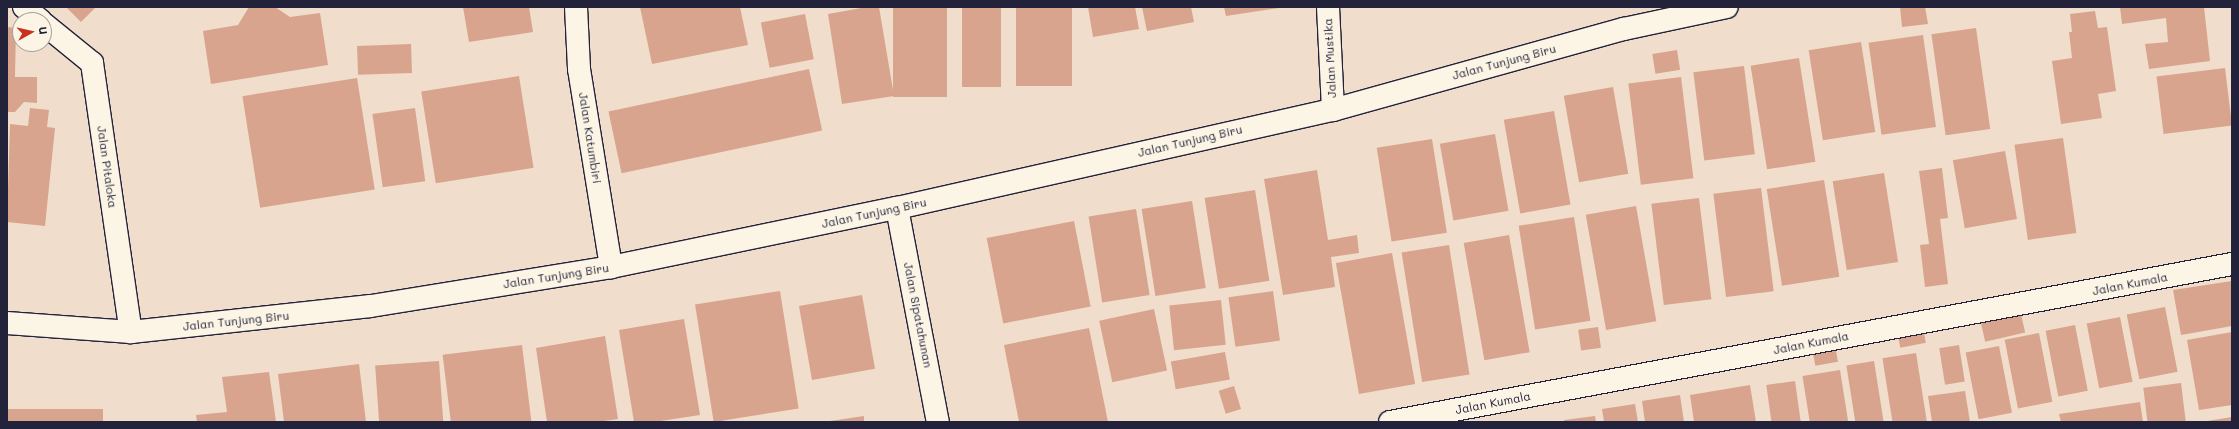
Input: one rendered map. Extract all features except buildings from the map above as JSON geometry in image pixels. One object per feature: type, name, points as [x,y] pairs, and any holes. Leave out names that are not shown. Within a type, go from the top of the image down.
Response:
[{"type":"street","name":"Jalan Katumbiri","points":[[576,7],[579,69],[611,267]]},
{"type":"street","name":"Jalan Mustika","points":[[1328,7],[1333,110]]},
{"type":"street","name":"Jalan Tunjung Biru","points":[[7,323],[130,332],[371,306],[611,267],[897,208],[1333,110],[1624,30],[1727,7]]},
{"type":"street","name":"Jalan Pitaloka","points":[[52,31],[92,64],[130,332]]},
{"type":"street","name":"Jalan Sipatahunan","points":[[897,208],[938,422]]},
{"type":"street","name":"Jalan Kumala","points":[[1390,422],[2232,264]]}]
